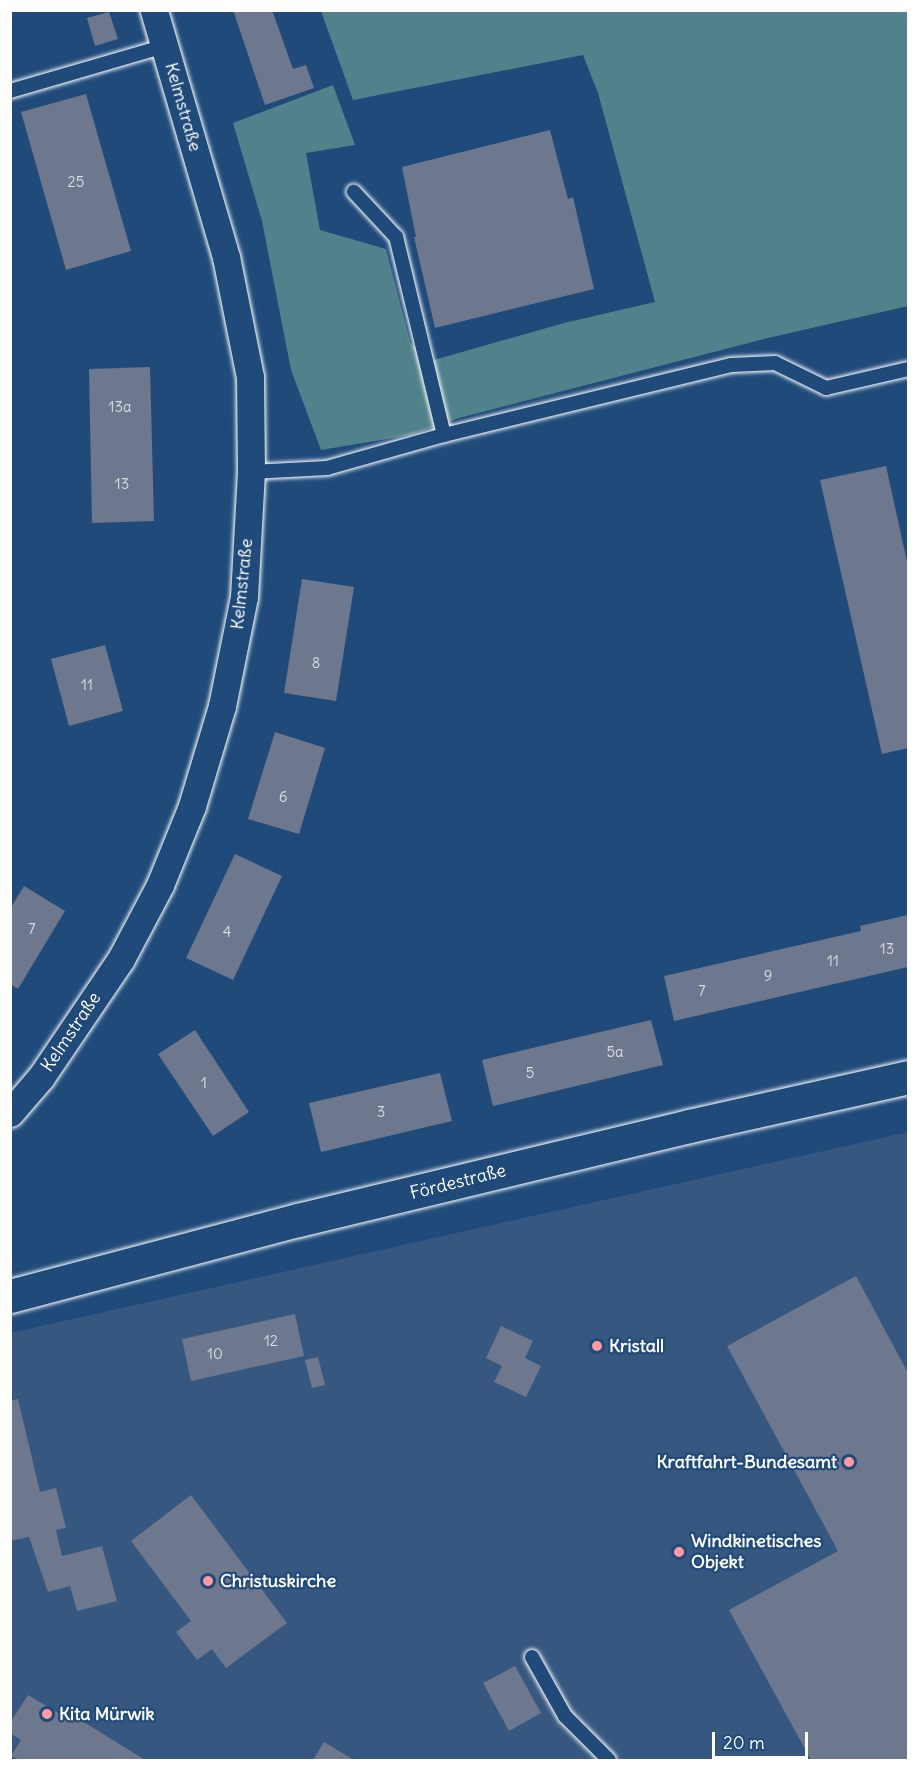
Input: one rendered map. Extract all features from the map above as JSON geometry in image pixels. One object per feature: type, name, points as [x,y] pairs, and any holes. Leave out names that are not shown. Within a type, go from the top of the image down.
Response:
[{"type":"main road","name":"Fördestraße","points":[[10,1296],[298,1220],[689,1126],[909,1077]]},
{"type":"street","name":"Kelmstraße","points":[[10,1113],[41,1077],[121,959],[160,885],[192,806],[222,706],[244,597],[251,472],[250,377],[228,268],[154,10]]},
{"type":"lane","points":[[10,91],[165,46]]},
{"type":"lane","points":[[354,192],[396,237],[444,435]]},
{"type":"lane","points":[[251,472],[327,468],[444,435],[732,365],[775,363],[826,388],[909,369]]},
{"type":"lane","points":[[531,1657],[566,1716],[609,1761]]},
{"type":"shaded area","points":[[908,1132],[908,1760],[11,1760],[10,1333]]},
{"type":"green space","points":[[321,11],[908,11],[908,306],[768,338],[459,418],[411,435],[321,450],[291,370],[262,221],[233,123],[333,85],[355,145],[306,153],[320,230],[386,249],[410,342],[427,362],[564,323],[655,302],[598,93],[583,55],[353,100]]},
{"type":"building","points":[[233,10],[272,10],[293,69],[306,65],[314,88],[265,105]]},
{"type":"building","points":[[109,12],[118,39],[95,46],[87,18]]},
{"type":"building","points":[[86,94],[131,251],[66,270],[21,112]]},
{"type":"building","points":[[550,130],[568,199],[573,197],[594,289],[435,328],[414,237],[416,237],[402,167]]},
{"type":"building","points":[[150,367],[154,521],[92,523],[89,369]]},
{"type":"building","points":[[886,466],[908,566],[908,748],[882,754],[820,480]]},
{"type":"building","points":[[302,579],[354,587],[336,701],[284,693]]},
{"type":"building","points":[[105,645],[123,711],[69,726],[51,659]]},
{"type":"building","points":[[275,732],[325,748],[299,834],[248,819]]},
{"type":"building","points":[[235,854],[282,876],[233,980],[186,958]]},
{"type":"building","points":[[24,886],[65,911],[18,989],[10,984],[10,909]]},
{"type":"building","points":[[908,915],[908,967],[674,1021],[664,976],[861,931],[860,926]]},
{"type":"building","points":[[651,1020],[663,1065],[493,1106],[482,1060]]},
{"type":"building","points":[[195,1030],[249,1112],[213,1136],[158,1054]]},
{"type":"building","points":[[440,1073],[452,1121],[321,1152],[309,1103]]},
{"type":"building","name":"Kraftfahrt-Bundesamt","points":[[856,1276],[908,1373],[908,1760],[811,1760],[729,1610],[838,1551],[727,1346]]},
{"type":"building","points":[[295,1314],[304,1356],[191,1381],[182,1339]]},
{"type":"building","points":[[501,1326],[533,1341],[525,1358],[541,1366],[526,1397],[494,1382],[502,1366],[486,1358]]},
{"type":"building","points":[[318,1357],[325,1385],[312,1388],[305,1360]]},
{"type":"building","points":[[18,1399],[40,1492],[56,1488],[66,1528],[56,1530],[62,1556],[102,1546],[117,1601],[77,1611],[70,1586],[48,1592],[29,1537],[10,1541],[10,1401]]},
{"type":"building","name":"Christuskirche","points":[[191,1495],[287,1623],[226,1668],[212,1649],[197,1660],[176,1632],[191,1621],[131,1541]]},
{"type":"building","points":[[515,1666],[541,1713],[509,1731],[483,1683]]},
{"type":"building","name":"Kita Mürwik","points":[[28,1695],[60,1714],[63,1709],[145,1760],[19,1760],[11,1756],[21,1740],[10,1733],[10,1723]]},
{"type":"building","points":[[324,1742],[354,1760],[313,1760]]},
{"type":"place","name":"Kristall","points":[[597,1346]]},
{"type":"place","name":"Kraftfahrt-Bundesamt","points":[[849,1462]]},
{"type":"place","name":"Windkinetisches Objekt","points":[[679,1552]]},
{"type":"place","name":"Christuskirche","points":[[208,1581]]},
{"type":"place","name":"Kita Mürwik","points":[[47,1714]]}]
